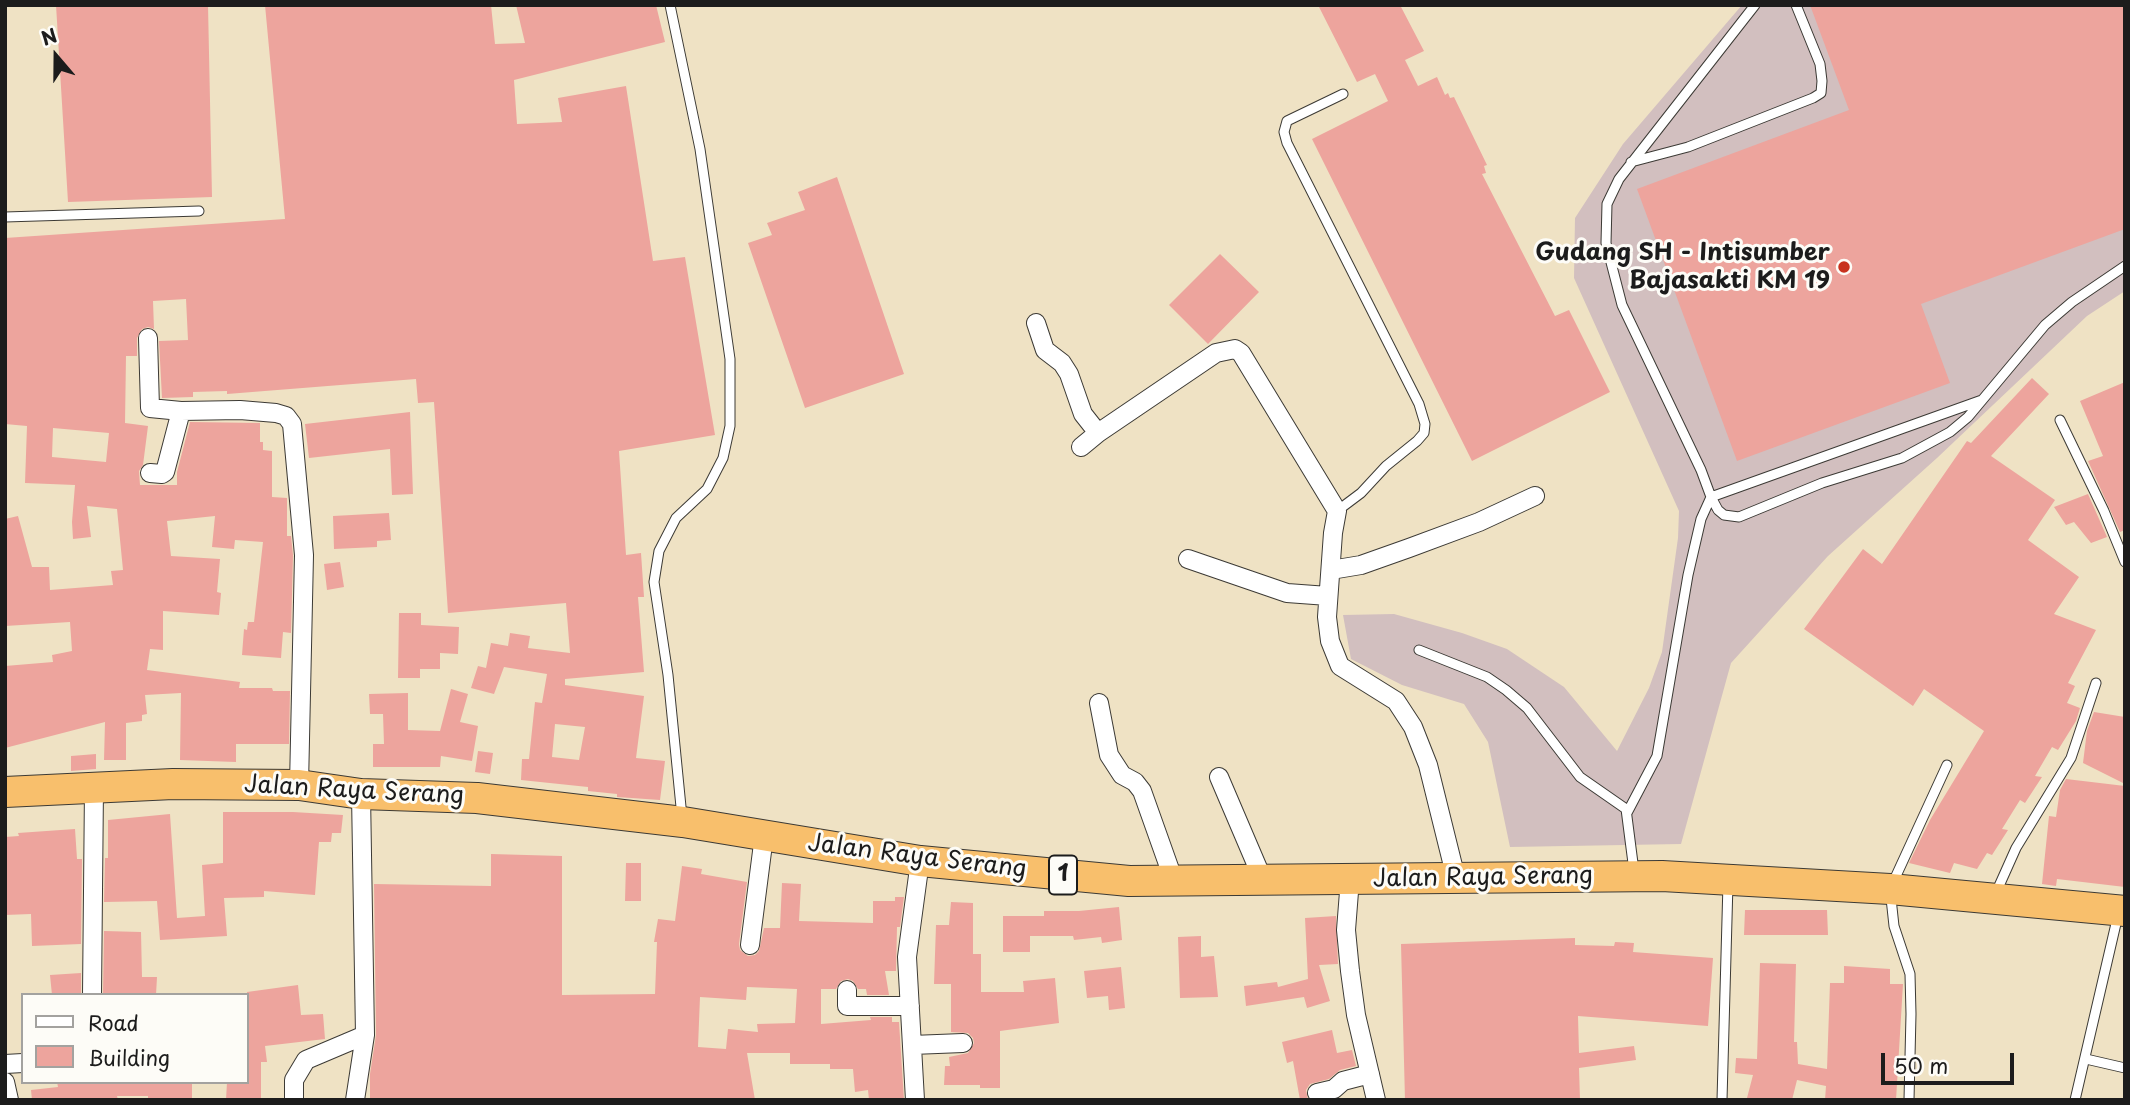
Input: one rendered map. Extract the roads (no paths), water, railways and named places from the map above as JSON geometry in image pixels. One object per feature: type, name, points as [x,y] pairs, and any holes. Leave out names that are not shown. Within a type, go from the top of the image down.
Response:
[{"type":"highway","name":"Jalan Raya Serang","points":[[5,792],[173,784],[299,785],[361,794],[477,798],[683,822],[920,861],[1129,881],[1635,877],[1890,889],[2122,910]]},
{"type":"street","points":[[1036,323],[1045,350],[1062,363],[1069,374],[1083,414],[1098,433]]},
{"type":"street","points":[[148,338],[149,406],[157,410],[276,413],[286,416],[292,424],[304,555],[299,785]]},
{"type":"street","points":[[1081,446],[1216,353],[1235,349],[1241,352],[1337,512],[1328,596],[1330,641],[1340,666],[1396,701],[1413,727],[1435,789],[1456,878]]},
{"type":"street","points":[[150,473],[165,472],[181,411]]},
{"type":"street","points":[[1331,570],[1362,565],[1409,548],[1479,522],[1535,496]]},
{"type":"street","points":[[1188,559],[1287,593],[1328,596]]},
{"type":"street","points":[[1099,704],[1109,755],[1122,775],[1135,782],[1142,790],[1174,881]]},
{"type":"street","points":[[1219,777],[1263,880]]},
{"type":"street","points":[[92,993],[94,787]]},
{"type":"street","points":[[355,1100],[365,1035],[361,794]]},
{"type":"street","points":[[750,944],[764,836]]},
{"type":"street","points":[[915,1100],[907,957],[920,861]]},
{"type":"street","points":[[1350,879],[1346,930],[1350,971],[1356,1015],[1376,1100]]},
{"type":"street","points":[[847,990],[847,1006],[911,1006]]},
{"type":"street","points":[[294,1100],[295,1080],[306,1060],[314,1054],[365,1035]]},
{"type":"street","points":[[912,1045],[963,1043]]},
{"type":"street","points":[[1317,1093],[1339,1086],[1343,1081],[1370,1074]]},
{"type":"street","points":[[5,1082],[9,1100]]},
{"type":"lane","points":[[670,5],[700,149],[730,359],[730,426],[723,458],[707,489],[676,518],[659,551],[654,582],[668,675],[683,822]]},
{"type":"lane","points":[[1755,5],[1619,178],[1607,204],[1606,243],[1622,305],[1701,470],[1711,497],[1724,515],[1739,517],[1822,483],[1902,458],[1950,432],[1968,417],[2045,325],[2072,302],[2125,266]]},
{"type":"lane","points":[[1631,162],[1688,146],[1821,93],[1820,64],[1796,5]]},
{"type":"lane","points":[[1337,512],[1362,493],[1386,466],[1417,441],[1424,433],[1425,424],[1419,404],[1287,143],[1284,132],[1287,121],[1342,94]]},
{"type":"lane","points":[[5,217],[199,211]]},
{"type":"lane","points":[[1627,813],[1657,756],[1688,575],[1701,519],[1711,497],[1983,399]]},
{"type":"lane","points":[[2060,420],[2104,511],[2125,562]]},
{"type":"lane","points":[[1419,650],[1488,677],[1506,690],[1527,708],[1580,777],[1621,804],[1627,813],[1635,877]]},
{"type":"lane","points":[[1993,900],[2016,848],[2071,758],[2096,683]]},
{"type":"lane","points":[[1909,1100],[1912,1014],[1910,974],[1894,926],[1890,889],[1947,765]]},
{"type":"lane","points":[[1722,1100],[1728,881]]},
{"type":"lane","points":[[2075,1100],[2122,910]]},
{"type":"lane","points":[[2086,1059],[2125,1068]]},
{"type":"place","name":"Gudang SH - Intisumber Bajasakti KM 19","points":[[1844,267]]}]
